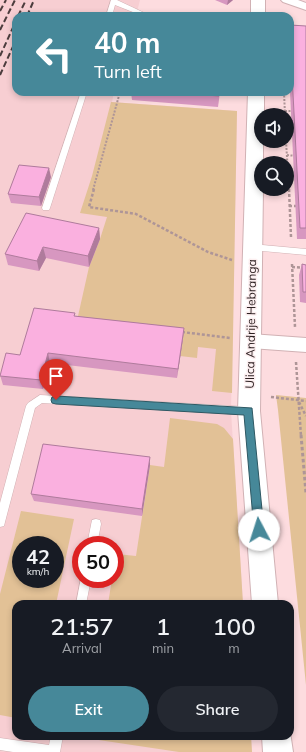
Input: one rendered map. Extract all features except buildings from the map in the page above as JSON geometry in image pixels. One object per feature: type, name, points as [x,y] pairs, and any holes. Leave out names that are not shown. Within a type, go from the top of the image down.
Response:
[{"type":"main road","points":[[258,0],[258,12]]},
{"type":"main road","name":"Ulica Andrije Hebranga","points":[[256,96],[249,403],[265,600]]},
{"type":"main road","points":[[277,740],[278,752]]},
{"type":"street","points":[[287,0],[306,7]]},
{"type":"street","points":[[250,341],[301,345]]},
{"type":"lane","points":[[110,12],[114,1],[139,12]]},
{"type":"lane","points":[[46,208],[83,96]]},
{"type":"lane","points":[[252,255],[291,250],[306,252]]},
{"type":"lane","points":[[0,522],[31,406],[40,399],[249,403]]},
{"type":"lane","points":[[94,536],[96,524]]},
{"type":"lane","points":[[82,600],[84,588]]},
{"type":"lane","points":[[0,744],[54,752],[56,740]]},
{"type":"path","points":[[119,96],[89,207],[136,214],[217,256],[230,260],[252,255]]},
{"type":"path","points":[[284,96],[285,108]]},
{"type":"path","points":[[294,112],[299,112]]},
{"type":"path","points":[[286,148],[292,267],[301,345],[298,400],[306,493]]},
{"type":"path","points":[[287,155],[300,156]]},
{"type":"path","points":[[289,206],[300,206]]},
{"type":"path","points":[[292,267],[306,268]]},
{"type":"path","points":[[181,332],[250,341]]},
{"type":"path","points":[[298,400],[306,416]]},
{"type":"path","points":[[249,403],[298,400],[306,401]]},
{"type":"shaded area","points":[[0,0],[140,0],[137,12],[12,12],[12,96],[113,96],[112,102],[237,111],[231,411],[243,600],[12,600],[12,740],[251,740],[252,752],[0,752]]},
{"type":"shaded area","points":[[111,102],[237,111],[232,393],[212,391],[216,349],[198,347],[197,358],[180,356],[183,337],[76,325],[89,267],[107,217],[80,213],[92,176]]},
{"type":"shaded area","points":[[276,395],[306,398],[306,685],[278,410]]},
{"type":"shaded area","points":[[170,418],[217,424],[224,428],[233,439],[243,600],[109,600],[111,588],[124,588],[124,555],[136,556],[150,465],[164,467]]},
{"type":"shaded area","points":[[21,511],[74,519],[64,566],[64,536],[15,536]]},
{"type":"shaded area","points":[[12,547],[12,588],[59,588],[57,600],[12,600],[12,717],[0,715],[0,594]]},
{"type":"shaded area","points":[[98,740],[251,740],[252,752],[179,752]]},
{"type":"railway","points":[[0,11],[6,0]]},
{"type":"railway","points":[[0,30],[15,0]]},
{"type":"railway","points":[[20,12],[26,0]]},
{"type":"railway","points":[[29,12],[34,0]]},
{"type":"railway","points":[[0,56],[12,30]]},
{"type":"railway","points":[[0,75],[12,49]]},
{"type":"route","points":[[56,400],[248,411],[259,530]]}]
